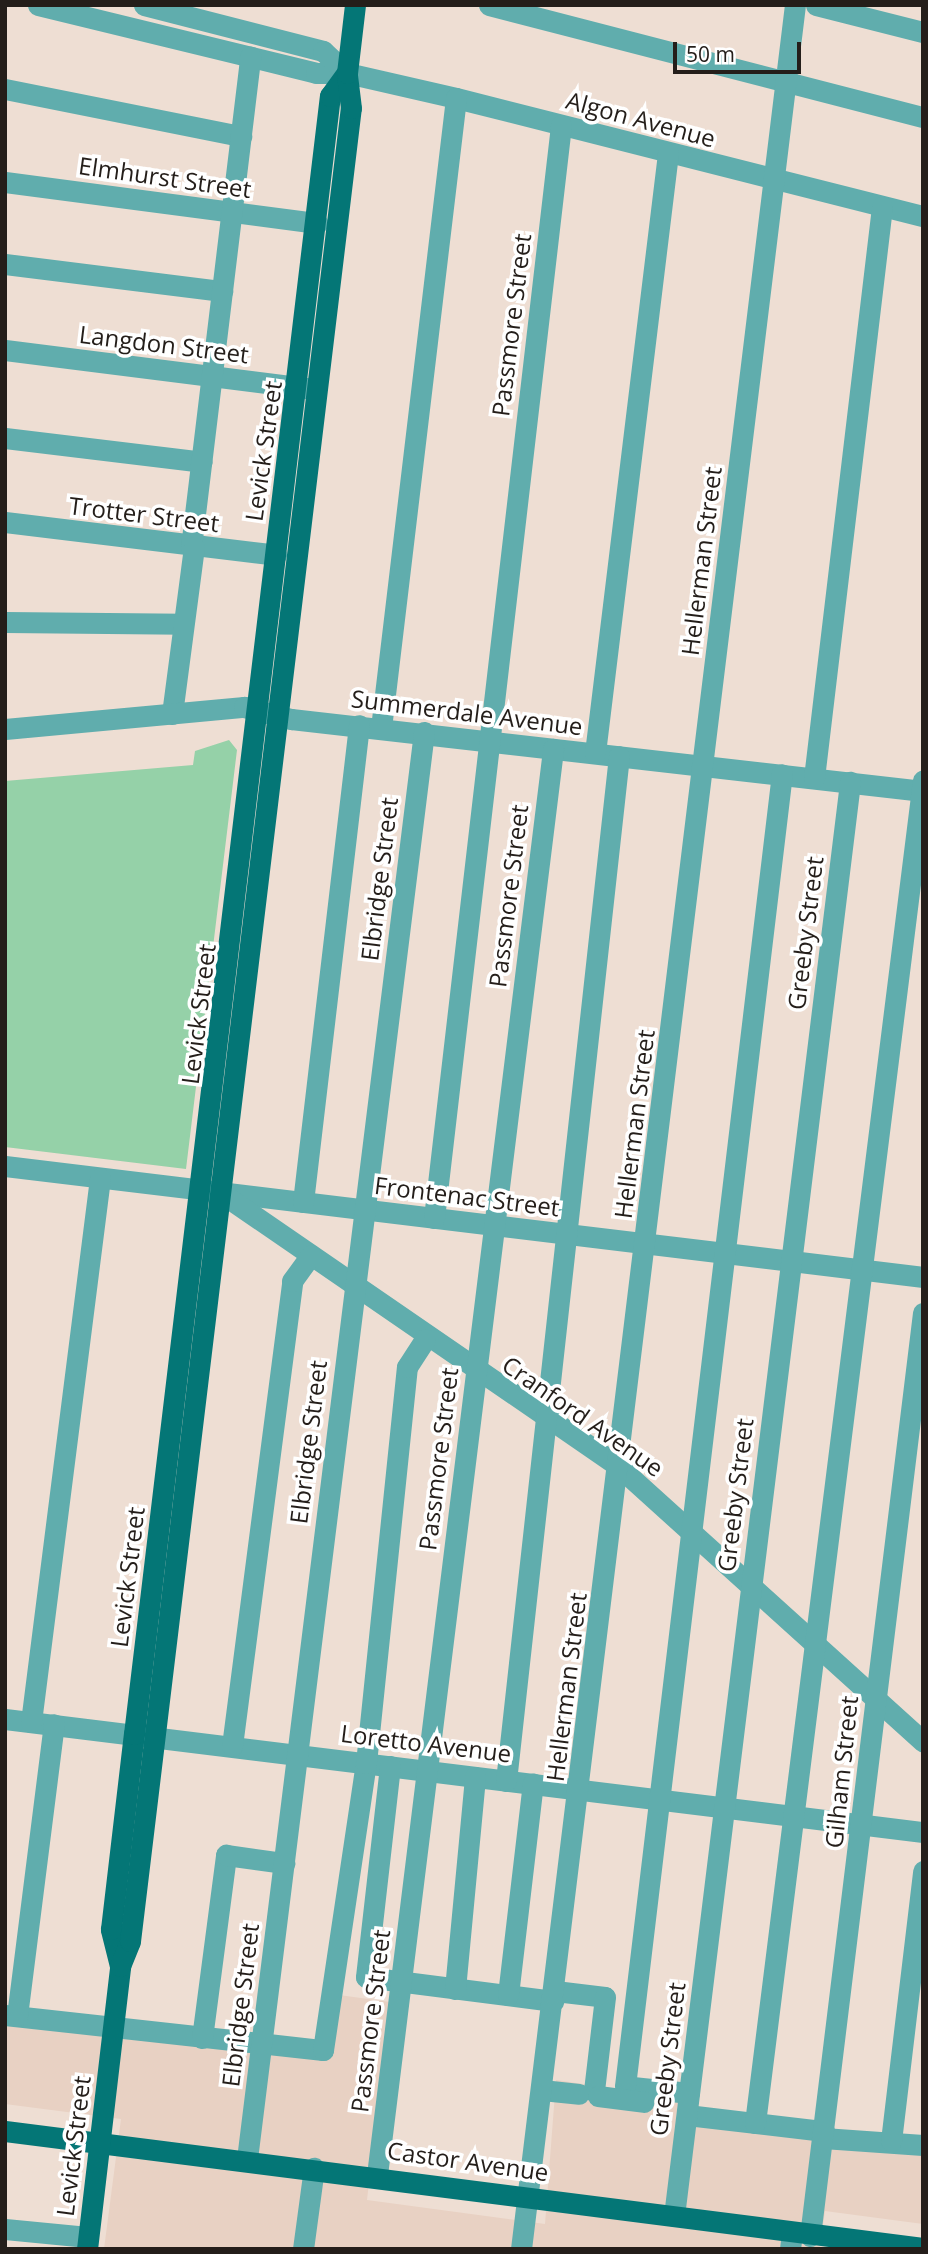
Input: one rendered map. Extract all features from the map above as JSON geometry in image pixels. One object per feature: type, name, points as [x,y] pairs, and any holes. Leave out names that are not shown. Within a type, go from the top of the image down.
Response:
[{"type":"main road","name":"Levick Street","points":[[87,2243],[120,1966],[130,1941],[144,1735],[308,388],[351,108],[347,73],[355,5]]},
{"type":"main road","name":"Levick Street","points":[[269,712],[276,555],[308,388],[317,223],[330,96],[347,73]]},
{"type":"main road","name":"Castor Avenue","points":[[5,2131],[528,2195],[674,2216],[797,2239],[923,2248]]},
{"type":"street","name":"Algon Avenue","points":[[38,5],[316,73],[347,73],[456,98],[771,181],[923,216]]},
{"type":"street","points":[[126,27],[131,5]]},
{"type":"street","name":"Algon Avenue","points":[[144,5],[323,51],[347,73]]},
{"type":"street","points":[[489,5],[923,117]]},
{"type":"street","name":"Hellerman Street","points":[[522,2249],[705,764],[771,181],[788,81],[795,5]]},
{"type":"street","points":[[816,5],[923,32]]},
{"type":"street","points":[[172,714],[250,57]]},
{"type":"street","points":[[5,89],[241,136]]},
{"type":"street","points":[[381,728],[456,98]]},
{"type":"street","name":"Passmore Street","points":[[434,1218],[487,739],[561,125]]},
{"type":"street","points":[[595,753],[668,153]]},
{"type":"street","name":"Elmhurst Street","points":[[5,182],[317,223]]},
{"type":"street","points":[[814,778],[881,206]]},
{"type":"street","points":[[5,264],[222,291]]},
{"type":"street","name":"Langdon Street","points":[[5,350],[308,388]]},
{"type":"street","points":[[5,438],[202,462]]},
{"type":"street","name":"Trotter Street","points":[[5,523],[276,555]]},
{"type":"street","points":[[5,622],[183,624]]},
{"type":"street","name":"Summerdale Avenue","points":[[5,729],[172,714],[269,712],[552,749],[850,782],[922,787]]},
{"type":"street","points":[[303,1202],[359,725]]},
{"type":"street","name":"Elbridge Street","points":[[247,2159],[424,732]]},
{"type":"street","name":"Passmore Street","points":[[377,2175],[552,749]]},
{"type":"street","points":[[506,1781],[542,1418],[567,1234],[619,756]]},
{"type":"street","points":[[782,774],[721,1253],[625,2086],[755,2123],[824,2135],[923,2145]]},
{"type":"street","name":"Greeby Street","points":[[674,2216],[850,782]]},
{"type":"street","points":[[755,2123],[818,1647],[922,787]]},
{"type":"street","name":"Frontenac Street","points":[[5,1166],[923,1277]]},
{"type":"street","points":[[31,1722],[100,1178]]},
{"type":"street","name":"Cranford Avenue","points":[[211,1191],[311,1255],[475,1373],[618,1466],[691,1528],[923,1742]]},
{"type":"street","points":[[232,1746],[292,1281],[311,1255]]},
{"type":"street","name":"Gilham Street","points":[[797,2239],[824,2135],[923,1313]]},
{"type":"street","points":[[54,1724],[11,2016],[323,2050],[366,1762],[407,1367],[425,1339]]},
{"type":"street","name":"Loretto Avenue","points":[[5,1719],[506,1781],[724,1804],[795,1817],[923,1832]]},
{"type":"street","points":[[390,1766],[366,1977],[508,1995],[605,1997],[590,2094]]},
{"type":"street","points":[[455,1989],[475,1777]]},
{"type":"street","points":[[508,1995],[534,1783]]},
{"type":"street","points":[[202,2038],[226,1855],[284,1863]]},
{"type":"street","points":[[891,2141],[923,1871]]},
{"type":"street","points":[[542,2090],[688,2105]]},
{"type":"street","points":[[303,2249],[314,2168]]},
{"type":"street","points":[[5,2228],[87,2243]]},
{"type":"shaded area","points":[[339,1995],[390,2002],[367,2200],[545,2224],[556,2080],[679,2098],[676,2118],[923,2149],[923,2224],[825,2211],[820,2249],[104,2249],[121,2119],[5,2104],[5,2021],[329,2056]]},
{"type":"green space","points":[[229,740],[237,750],[186,1169],[5,1147],[5,781],[193,765],[195,751]]}]
